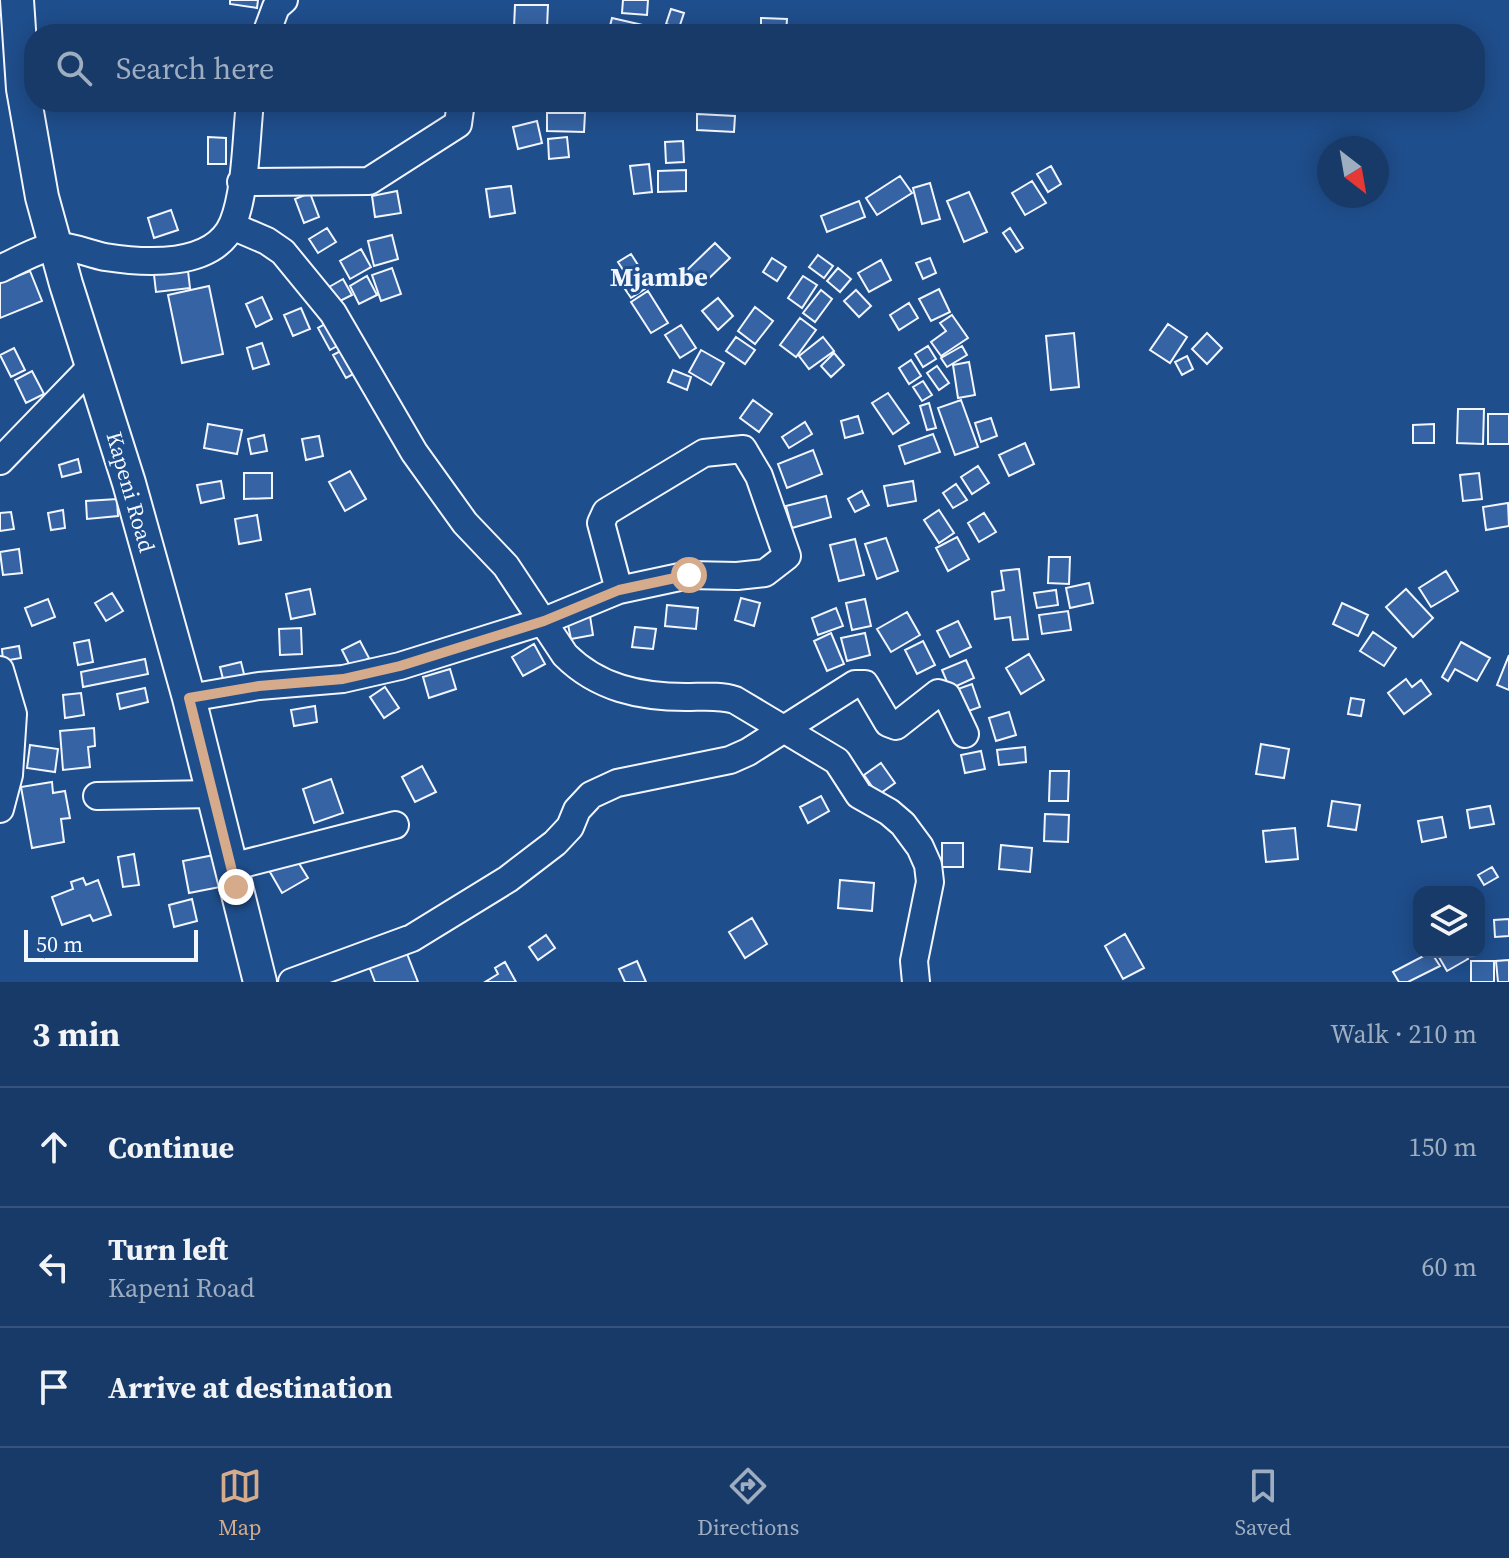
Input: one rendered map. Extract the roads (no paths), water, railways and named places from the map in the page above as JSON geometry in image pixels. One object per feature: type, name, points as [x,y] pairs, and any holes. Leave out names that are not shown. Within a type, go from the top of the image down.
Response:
[{"type":"main road","name":"Kapeni Road","points":[[17,0],[24,96]]},
{"type":"main road","name":"Kapeni Road","points":[[26,112],[55,246],[93,365],[189,698],[260,982]]},
{"type":"street","points":[[270,24],[279,2]]},
{"type":"street","points":[[0,269],[55,246],[107,257],[162,260],[201,252],[222,239],[232,226],[241,182],[249,112]]},
{"type":"street","points":[[241,182],[369,181],[458,124],[460,112]]},
{"type":"street","points":[[232,226],[267,241],[283,252],[333,313],[414,452],[465,523],[506,566],[565,655],[577,668],[600,682],[648,694],[729,698],[784,727],[837,761],[859,795],[896,818],[920,847],[928,865],[930,882],[914,961],[916,982]]},
{"type":"street","points":[[0,461],[93,365]]},
{"type":"street","points":[[189,698],[259,686],[343,679],[467,646],[544,621],[619,590],[689,575],[765,573],[787,556],[759,476],[743,449],[704,453],[606,512],[601,523],[619,590]]},
{"type":"street","points":[[0,670],[13,714],[9,775],[0,809]]},
{"type":"street","points":[[292,982],[412,938],[508,879],[555,843],[591,795],[617,783],[730,760],[748,752],[855,684],[865,684],[888,723],[896,726],[938,693],[947,696],[965,734]]},
{"type":"street","points":[[97,796],[214,794]]},
{"type":"street","points":[[231,867],[395,825]]},
{"type":"district","name":"Mjambe","points":[[659,277]]}]
